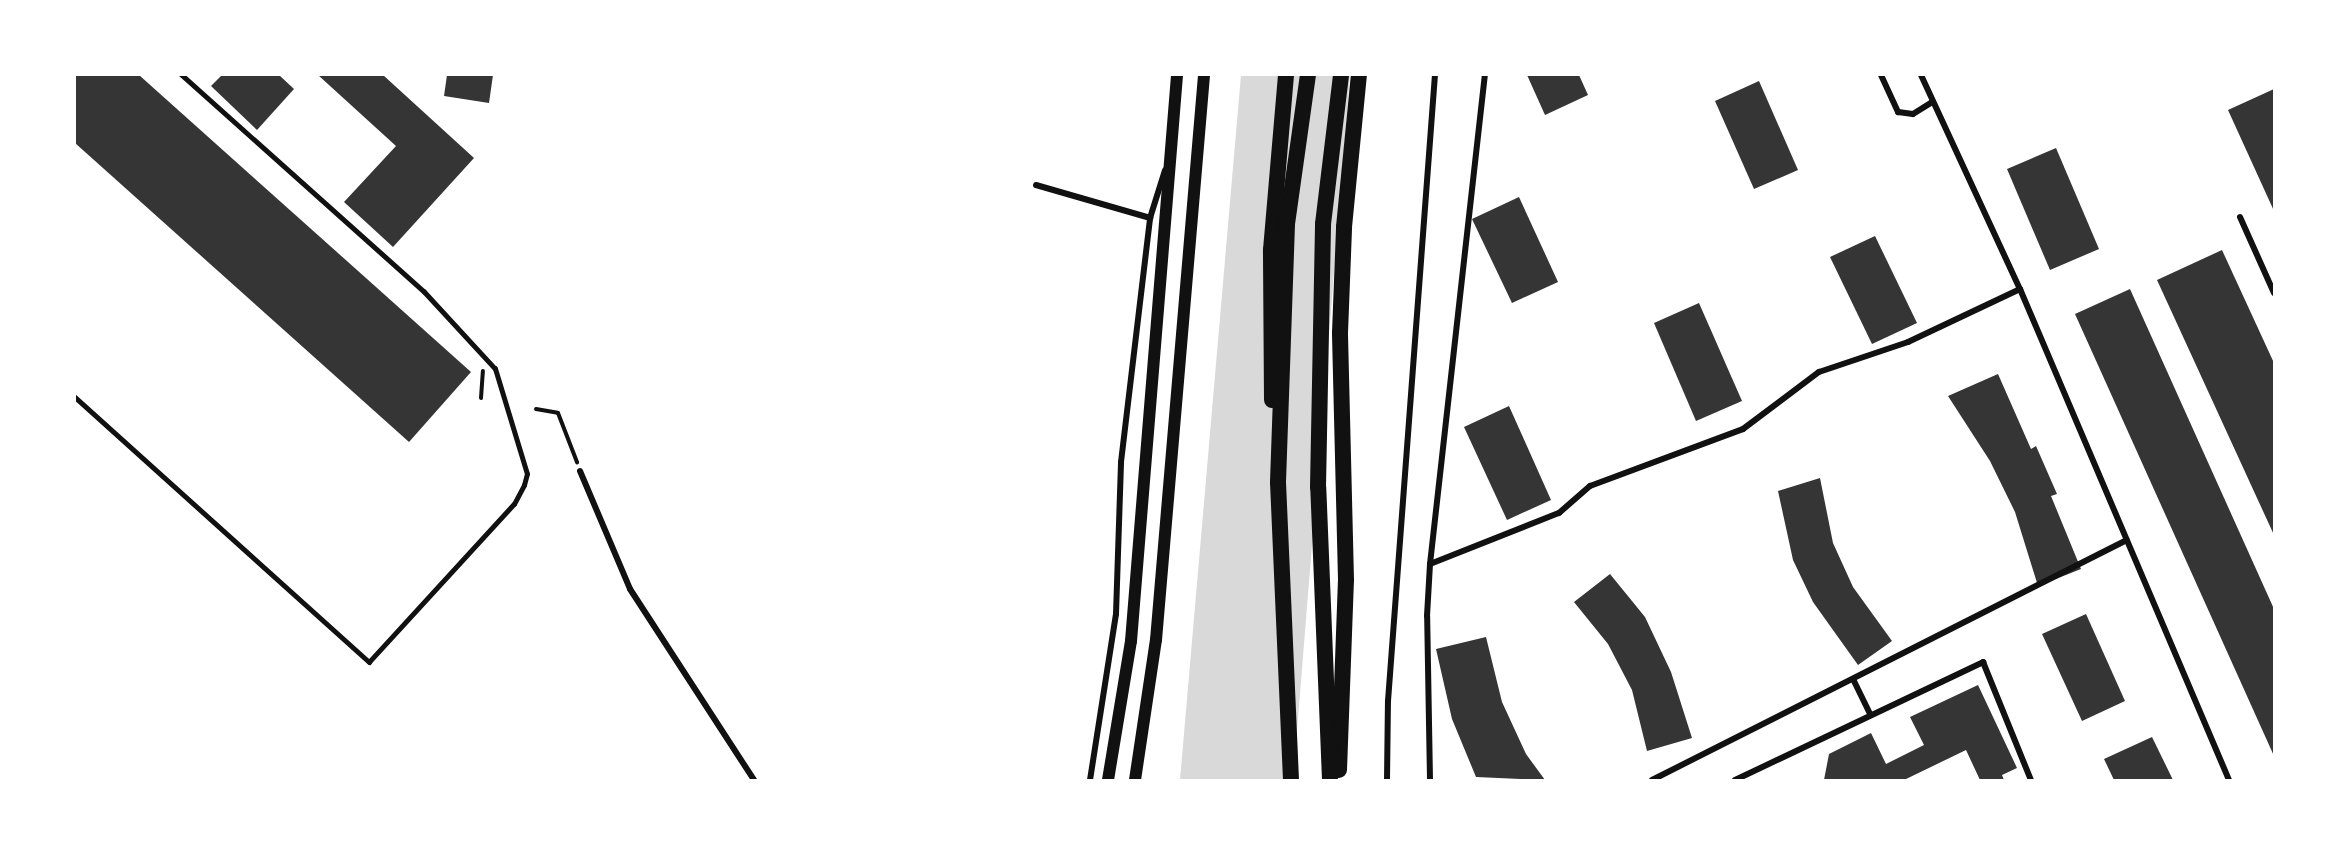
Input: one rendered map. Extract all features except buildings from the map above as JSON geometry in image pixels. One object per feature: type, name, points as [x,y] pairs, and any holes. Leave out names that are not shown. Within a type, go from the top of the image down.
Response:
[{"type":"highway","points":[[1281,530],[1269,356],[1276,156],[1286,75]]},
{"type":"highway","points":[[1291,780],[1278,482],[1287,224],[1308,75]]},
{"type":"highway","points":[[1330,780],[1318,487],[1323,224],[1341,75]]},
{"type":"highway","points":[[1339,780],[1346,580],[1340,333],[1344,227],[1359,75]]},
{"type":"main road","points":[[1108,780],[1131,641],[1164,263],[1177,75]]},
{"type":"main road","points":[[1135,780],[1156,640],[1204,75]]},
{"type":"street","points":[[1387,780],[1388,701],[1435,75]]},
{"type":"street","points":[[1430,780],[1427,616],[1430,564],[1485,75]]},
{"type":"street","points":[[1881,75],[1898,112],[1913,114],[1932,102]]},
{"type":"street","points":[[1921,75],[2020,289],[2229,780]]},
{"type":"street","points":[[1090,780],[1116,614],[1121,462],[1150,218],[1172,146]]},
{"type":"street","points":[[1036,185],[1150,218]]},
{"type":"street","points":[[2240,217],[2274,293]]},
{"type":"street","points":[[1430,564],[1558,513],[1590,486],[1743,429],[1819,372],[1908,342],[2020,289]]},
{"type":"street","points":[[580,471],[630,589],[754,780]]},
{"type":"street","points":[[1652,780],[2127,540]]},
{"type":"street","points":[[1735,780],[1983,662],[2031,780]]},
{"type":"street","points":[[1853,679],[1870,714]]},
{"type":"lane","points":[[75,397],[369,662],[514,504],[524,485],[527,474],[495,369],[424,292],[181,75]]},
{"type":"path","points":[[481,398],[481,374],[489,363]]},
{"type":"path","points":[[536,409],[558,412],[580,471]]},
{"type":"shaded area","points":[[1241,75],[1350,75],[1293,780],[1180,780]]}]
